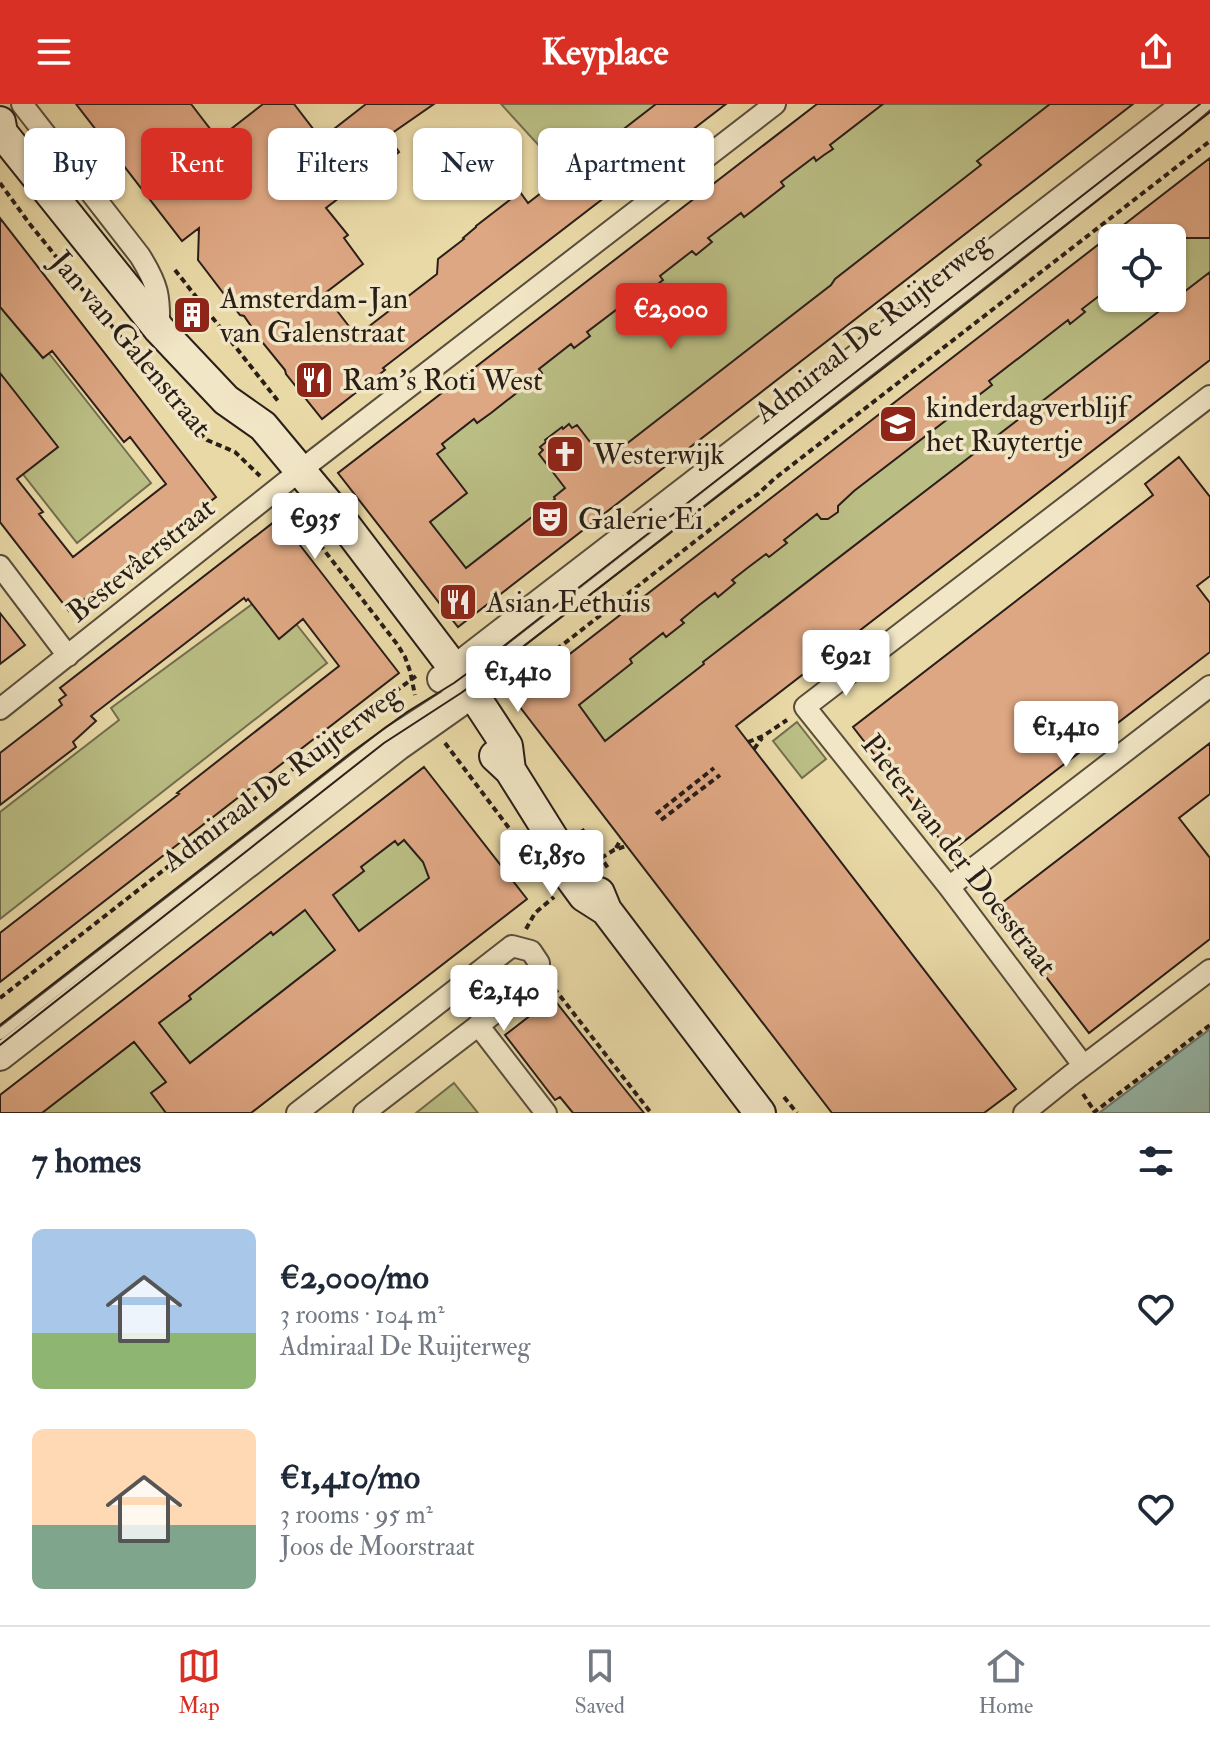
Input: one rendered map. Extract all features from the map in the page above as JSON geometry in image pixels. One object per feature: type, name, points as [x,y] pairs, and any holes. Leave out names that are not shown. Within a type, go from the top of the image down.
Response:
[{"type":"main road","name":"Jan van Galenstraat","points":[[1,130],[159,329],[226,400],[249,438],[458,685],[490,752],[510,770],[557,845],[577,857],[597,885],[606,910],[760,1113]]},
{"type":"street","name":"Jan van Galenstraat","points":[[22,104],[153,277],[160,300],[159,329]]},
{"type":"street","name":"Bestevâerstraat","points":[[0,709],[288,481],[775,104]]},
{"type":"street","name":"Admiraal De Ruijterweg","points":[[0,1057],[398,747],[458,685],[1186,104]]},
{"type":"street","points":[[805,707],[1210,396]]},
{"type":"street","points":[[0,566],[68,656]]},
{"type":"street","points":[[949,887],[1210,686]]},
{"type":"street","name":"Pieter van der Doesstraat","points":[[805,707],[949,887],[1083,1065]]},
{"type":"street","points":[[297,1113],[512,946],[531,951],[539,963],[535,982],[364,1113]]},
{"type":"street","points":[[1024,1113],[1210,970]]},
{"type":"street","points":[[478,1025],[546,1113]]},
{"type":"lane","name":"Admiraal De Ruijterweg","points":[[0,1034],[388,733],[458,685],[1166,140],[1208,104]]},
{"type":"path","name":"Admiraal De Ruijterweg","points":[[0,998],[313,753],[458,685],[561,646],[1210,141]]},
{"type":"path","name":"Jan van Galenstraat","points":[[0,183],[193,427],[207,440],[288,481]]},
{"type":"path","points":[[172,267],[283,407]]},
{"type":"path","points":[[748,742],[763,736],[805,707]]},
{"type":"path","points":[[754,749],[763,736]]},
{"type":"path","points":[[656,814],[714,768]]},
{"type":"path","points":[[661,820],[720,775]]},
{"type":"path","points":[[614,850],[621,839]]},
{"type":"path","points":[[601,859],[626,846]]},
{"type":"path","points":[[512,946],[535,913],[558,893]]},
{"type":"path","points":[[538,967],[651,1113]]},
{"type":"path","points":[[1093,1113],[1210,1025]]},
{"type":"green space","points":[[501,104],[677,104],[646,128],[538,128],[538,145]]},
{"type":"green space","points":[[865,104],[1074,104],[474,581],[391,470]]},
{"type":"green space","points":[[1210,203],[1210,316],[693,716],[977,1079],[549,706],[1098,288],[1098,312],[1186,312],[1186,225]]},
{"type":"green space","points":[[0,291],[151,483],[77,543],[0,445]]},
{"type":"green space","points":[[270,591],[327,663],[0,919],[0,812],[119,720],[111,708]]},
{"type":"green space","points":[[797,722],[826,759],[802,778],[773,741]]},
{"type":"green space","points":[[434,786],[498,885],[223,1113],[21,1113]]},
{"type":"green space","points":[[454,1083],[478,1113],[416,1113]]},
{"type":"shaded area","points":[[1210,1029],[1210,1113],[1099,1113]]},
{"type":"building","points":[[76,104],[191,104],[210,128],[141,128],[141,188],[125,167],[125,128],[95,128]]},
{"type":"building","points":[[263,104],[294,104],[313,128],[268,128],[268,200],[336,200],[326,208],[348,235],[344,238],[363,264],[324,294],[355,334],[437,274],[438,259],[510,200],[522,200],[522,195],[528,203],[538,195],[538,200],[601,200],[383,368],[385,370],[322,419],[198,260],[199,228],[182,241],[150,200],[252,200],[252,128],[232,128]]},
{"type":"building","points":[[366,104],[434,104],[397,130],[335,128]]},
{"type":"building","points":[[656,104],[726,104],[695,128],[625,128]]},
{"type":"building","points":[[817,104],[883,104],[830,145],[833,149],[816,161],[814,157],[781,182],[784,186],[752,211],[744,217],[741,213],[708,238],[712,242],[696,255],[692,251],[660,276],[663,280],[623,311],[620,307],[587,332],[590,336],[574,348],[571,344],[539,369],[542,373],[491,413],[477,423],[474,419],[442,444],[445,448],[437,454],[467,493],[430,522],[466,568],[565,488],[539,454],[545,440],[562,427],[577,425],[603,459],[614,449],[616,452],[981,165],[977,161],[1050,104],[1133,104],[458,627],[338,473],[692,200],[714,200],[714,183]]},
{"type":"building","points":[[1210,158],[1210,238],[1186,238],[1186,224],[1125,224]]},
{"type":"building","points":[[0,218],[216,497],[69,611],[0,522],[0,373],[58,447],[17,479],[43,512],[39,514],[73,557],[166,484],[130,437],[124,442],[52,351],[43,358],[0,307]]},
{"type":"building","points":[[1098,245],[1098,297],[1082,309],[1085,312],[1070,324],[1068,320],[989,381],[992,385],[854,491],[838,506],[838,512],[828,519],[821,519],[817,514],[784,540],[787,543],[769,557],[766,554],[732,580],[735,583],[718,597],[715,593],[681,620],[684,623],[666,637],[663,633],[630,659],[632,663],[579,705],[605,741],[1158,312],[1186,312],[1186,290],[1210,272],[1210,360],[736,726],[1016,1089],[984,1113],[832,1113],[513,698]]},
{"type":"building","points":[[1179,457],[1210,497],[1210,576],[1197,586],[1210,603],[1210,652],[950,852],[853,727],[1153,495],[1145,484]]},
{"type":"building","points":[[279,518],[399,673],[0,982],[0,933],[339,666],[303,619],[279,639],[244,598],[91,716],[96,721],[73,742],[76,747],[0,805],[0,753],[62,705],[59,700],[66,695],[60,688]]},
{"type":"building","points":[[0,613],[25,645],[0,664]]},
{"type":"building","points":[[1210,743],[1210,794],[1179,818],[1210,858],[1210,939],[1089,1033],[994,909]]},
{"type":"building","points":[[424,767],[527,899],[251,1113],[166,1113],[151,1093],[166,1082],[134,1042],[42,1113],[0,1113],[0,1095]],"holes":[[[404,840],[423,862],[429,878],[359,931],[333,895],[364,871],[361,867],[395,841],[398,845]],[[305,910],[335,950],[190,1063],[159,1023],[271,932],[273,935]]]},
{"type":"building","points":[[553,998],[644,1113],[573,1113],[560,1097],[555,1100],[505,1035]]},
{"type":"tram line","points":[[0,1025],[352,752],[491,656],[1200,104]]},
{"type":"tram line","points":[[0,1045],[384,743],[498,666],[1210,112]]},
{"type":"place","name":"Amsterdam-Jan van Galenstraat","points":[[192,315]]},
{"type":"place","name":"Ram's Roti West","points":[[314,380]]},
{"type":"place","name":"kinderdagverblijf het Ruytertje","points":[[898,424]]},
{"type":"place","name":"Westerwijk","points":[[565,454]]},
{"type":"place","name":"Galerie Ei","points":[[550,519]]},
{"type":"place","name":"Asian Eethuis","points":[[458,602]]}]
